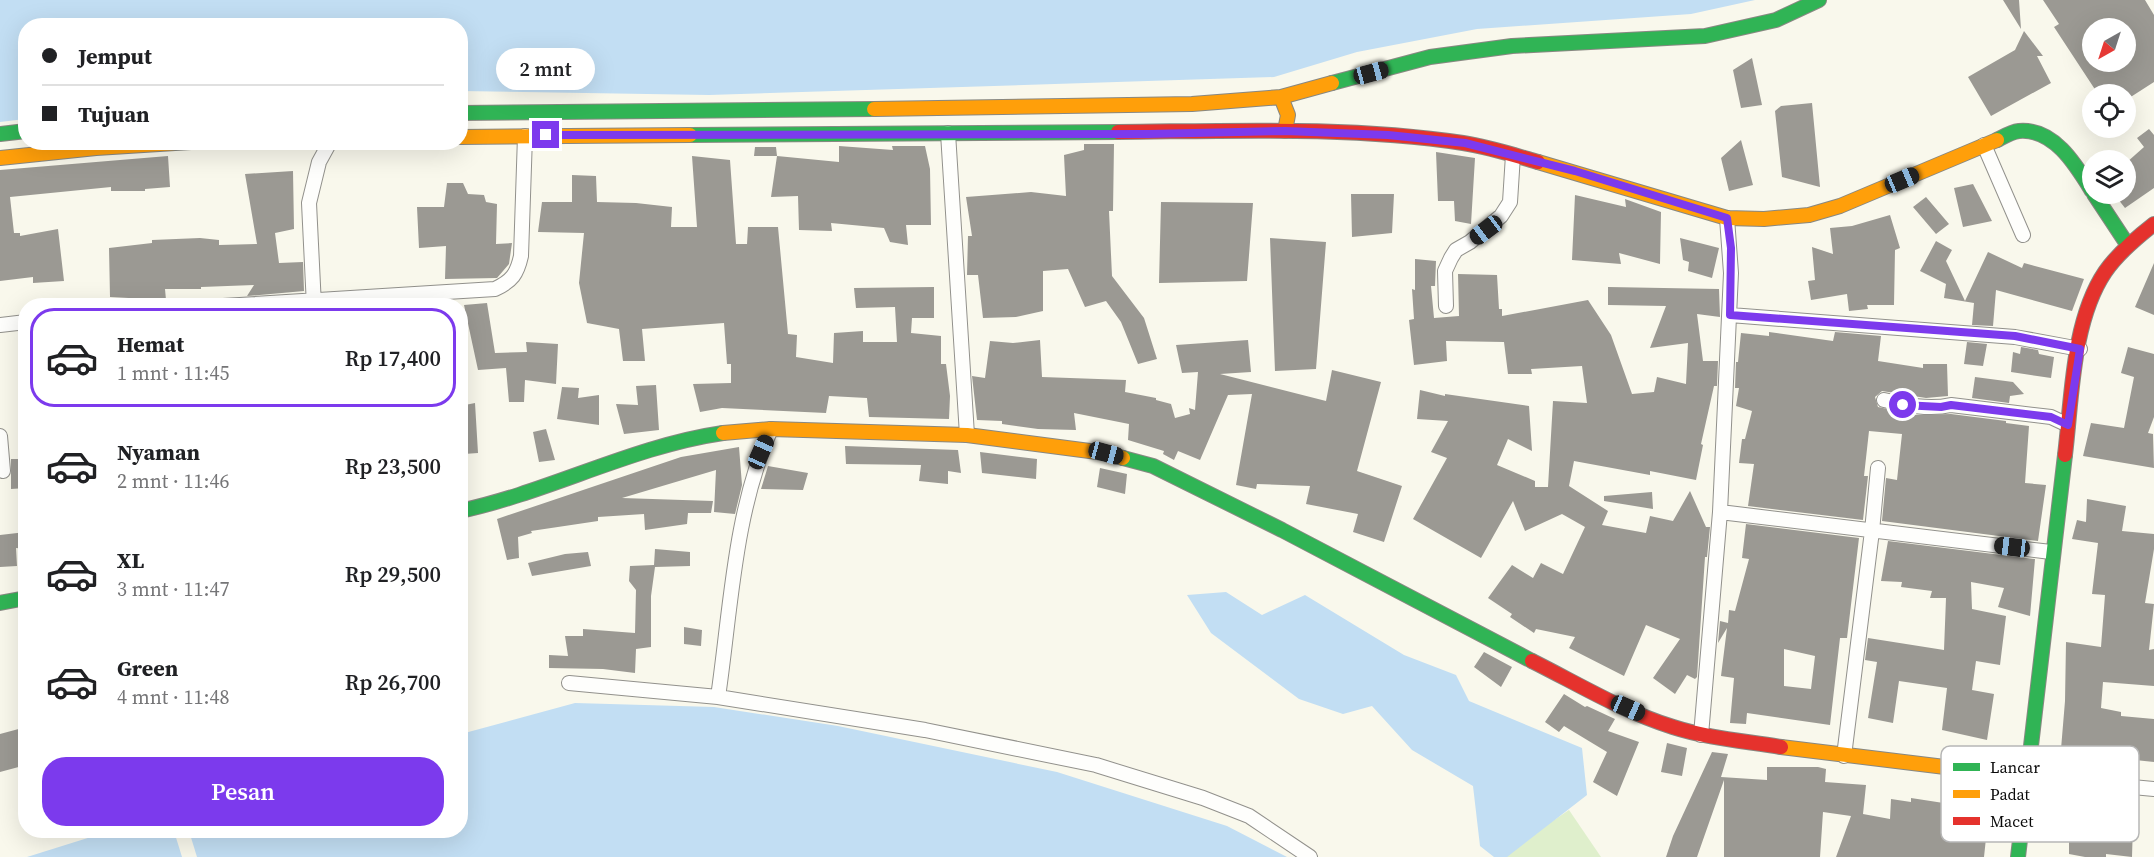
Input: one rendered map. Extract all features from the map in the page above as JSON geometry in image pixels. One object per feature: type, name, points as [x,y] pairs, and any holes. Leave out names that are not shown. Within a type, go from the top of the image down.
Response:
[{"type":"main road","points":[[468,113],[1192,104],[1281,97],[1430,57],[1512,46],[1705,36],[1776,20],[1819,0]]},
{"type":"main road","points":[[1281,97],[1288,115],[1285,131]]},
{"type":"main road","points":[[744,110],[747,134]]},
{"type":"main road","points":[[468,137],[948,133],[1148,134],[1285,131],[1388,135],[1465,143],[1575,171],[1727,218],[1764,219],[1809,215],[1840,206],[2017,131],[2034,130],[2050,139],[2064,151],[2082,176]]},
{"type":"main road","points":[[13,133],[17,156]]},
{"type":"main road","points":[[0,158],[76,150]]},
{"type":"main road","points":[[2101,204],[2127,244]]},
{"type":"main road","points":[[2030,746],[2051,552],[2080,349],[2093,296],[2103,274],[2127,244],[2154,224]]},
{"type":"main road","points":[[468,509],[498,503],[677,442],[721,432],[771,429],[967,435],[1106,453],[1153,466],[1282,530],[1606,699],[1671,727],[1701,735],[1844,756],[1941,767]]},
{"type":"main road","points":[[0,603],[18,600]]},
{"type":"main road","points":[[2018,857],[2020,842]]},
{"type":"street","points":[[948,133],[967,435]]},
{"type":"street","points":[[370,298],[495,289],[512,280],[518,270],[521,256],[525,136]]},
{"type":"street","points":[[1984,145],[2023,235]]},
{"type":"street","points":[[314,298],[309,203],[319,162],[326,150]]},
{"type":"street","points":[[1446,306],[1445,271],[1451,258],[1456,250],[1470,242],[1501,216],[1510,202],[1513,155]]},
{"type":"street","points":[[1701,735],[1720,512],[1730,315],[1731,256],[1727,218]]},
{"type":"street","points":[[1730,315],[2015,336],[2080,349]]},
{"type":"street","points":[[0,325],[18,323]]},
{"type":"street","points":[[1884,400],[1903,405],[1941,407],[1951,405],[2051,417],[2068,425]]},
{"type":"street","points":[[718,697],[743,516],[761,452],[771,429]]},
{"type":"street","points":[[0,436],[3,471]]},
{"type":"street","points":[[1844,756],[1878,468]]},
{"type":"street","points":[[1720,512],[2051,552]]},
{"type":"street","points":[[569,683],[718,697],[925,730],[1096,765],[1192,794],[1249,816],[1310,857]]},
{"type":"street","points":[[2139,788],[2154,789]]},
{"type":"green space","points":[[1569,810],[1601,857],[1499,857]]},
{"type":"water","points":[[0,0],[1755,0],[1691,14],[1477,29],[1357,52],[1274,77],[709,95],[468,91],[468,18],[18,18],[18,120],[0,122]]},
{"type":"water","points":[[1226,592],[1262,615],[1305,595],[1404,655],[1456,675],[1469,701],[1582,748],[1587,795],[1507,857],[1494,857],[1480,846],[1473,786],[1412,750],[1372,706],[1343,714],[1299,699],[1211,633],[1187,595]]},
{"type":"water","points":[[575,703],[714,707],[838,726],[1057,772],[1227,826],[1287,857],[27,857],[88,838],[468,838],[468,732]]},
{"type":"pier","points":[[176,838],[191,838],[197,857],[182,857]]},
{"type":"building","points":[[2003,0],[2019,0],[2021,29]]},
{"type":"building","points":[[2043,0],[2145,0],[2154,15],[2154,82],[2136,94],[2136,84],[2091,84],[2084,72],[2136,72],[2136,18],[2082,18],[2082,70],[2054,27],[2059,24]]},
{"type":"building","points":[[2024,31],[2043,56],[2037,56],[2051,83],[1991,116],[1968,77],[2015,50]]},
{"type":"building","points":[[1752,58],[1762,105],[1741,108],[1733,70]]},
{"type":"building","points":[[1812,103],[1820,187],[1782,177],[1775,111],[1781,106]]},
{"type":"building","points":[[2149,129],[2154,135],[2154,188],[2136,200],[2136,154],[2144,147],[2137,138]]},
{"type":"building","points":[[1741,140],[1753,185],[1729,191],[1721,158]]},
{"type":"building","points":[[1084,144],[1114,144],[1113,211],[1109,211],[1112,276],[1144,318],[1157,359],[1138,364],[1121,322],[1106,301],[1085,307],[1068,269],[1043,271],[1043,311],[1016,317],[983,318],[978,275],[967,275],[968,236],[972,236],[966,197],[1031,192],[1066,196],[1064,155],[1084,150]]},
{"type":"building","points":[[839,146],[893,150],[892,146],[925,146],[930,169],[931,225],[906,225],[908,245],[890,242],[884,228],[831,223],[832,231],[799,230],[798,196],[771,197],[777,156],[839,162]]},
{"type":"building","points":[[755,147],[776,147],[777,156],[754,156]]},
{"type":"building","points":[[1436,152],[1475,158],[1471,224],[1455,221],[1454,201],[1438,201]]},
{"type":"building","points":[[168,156],[170,187],[145,189],[145,191],[111,191],[111,187],[10,197],[14,233],[20,233],[20,236],[58,229],[64,281],[33,283],[33,277],[0,281],[0,170]]},
{"type":"building","points":[[692,156],[730,160],[736,244],[747,244],[748,227],[778,227],[788,334],[797,335],[796,357],[833,363],[834,333],[863,331],[863,342],[897,342],[895,307],[856,308],[854,288],[934,287],[934,318],[912,318],[911,333],[941,336],[941,364],[946,364],[950,396],[949,419],[869,417],[867,398],[829,396],[826,413],[722,408],[700,412],[693,384],[731,383],[731,364],[727,364],[724,323],[642,329],[645,361],[623,361],[619,329],[587,323],[579,283],[584,233],[538,232],[542,202],[572,202],[572,175],[596,176],[597,202],[672,207],[671,227],[697,227]]},
{"type":"building","points":[[293,171],[294,229],[275,233],[279,263],[303,262],[304,291],[247,296],[254,285],[165,289],[166,298],[110,297],[109,248],[152,243],[152,240],[200,238],[219,240],[219,245],[257,244],[245,174]]},
{"type":"building","points":[[447,183],[463,183],[468,194],[484,195],[486,202],[497,204],[496,244],[512,243],[509,264],[497,278],[445,279],[446,246],[419,248],[417,207],[444,207]]},
{"type":"building","points":[[1973,184],[1992,221],[1963,227],[1954,188]]},
{"type":"building","points":[[1351,194],[1394,194],[1392,233],[1352,237]]},
{"type":"building","points":[[1575,195],[1626,207],[1625,199],[1661,212],[1660,264],[1619,253],[1621,264],[1572,260]]},
{"type":"building","points":[[1926,197],[1949,224],[1936,234],[1913,207]]},
{"type":"building","points":[[1161,202],[1253,203],[1247,281],[1159,283]]},
{"type":"building","points":[[1890,215],[1900,248],[1895,250],[1894,305],[1867,305],[1868,309],[1849,311],[1847,294],[1811,300],[1808,281],[1815,280],[1812,247],[1833,254],[1830,228],[1852,226]]},
{"type":"building","points":[[1270,238],[1326,242],[1316,369],[1275,371]]},
{"type":"building","points":[[1680,238],[1719,248],[1712,278],[1688,271],[1689,262],[1683,260]]},
{"type":"building","points":[[1936,241],[1952,250],[1946,261],[1965,301],[1988,252],[2022,268],[2024,263],[2084,279],[2072,311],[1996,290],[1993,326],[1972,325],[1974,303],[1944,298],[1946,284],[1920,271]]},
{"type":"building","points":[[1415,259],[1436,261],[1435,286],[1431,286],[1434,318],[1459,316],[1458,274],[1497,275],[1499,309],[1502,309],[1502,316],[1588,300],[1611,335],[1632,394],[1654,392],[1657,377],[1686,384],[1688,343],[1650,348],[1666,306],[1608,305],[1608,287],[1719,289],[1720,317],[1697,314],[1703,361],[1718,361],[1717,386],[1714,386],[1701,444],[1703,445],[1696,480],[1650,471],[1650,475],[1574,461],[1569,486],[1608,511],[1602,525],[1646,533],[1650,516],[1673,521],[1690,491],[1706,527],[1710,527],[1707,557],[1705,557],[1697,677],[1695,679],[1687,675],[1675,694],[1653,678],[1680,639],[1646,625],[1624,676],[1569,648],[1575,637],[1536,629],[1534,633],[1488,598],[1512,565],[1533,578],[1541,563],[1563,574],[1585,527],[1562,514],[1525,531],[1513,501],[1481,558],[1413,519],[1447,458],[1431,452],[1448,421],[1417,419],[1420,390],[1445,396],[1445,394],[1529,406],[1532,451],[1508,439],[1497,465],[1535,481],[1535,487],[1548,487],[1553,401],[1587,403],[1582,366],[1531,369],[1532,374],[1508,374],[1504,342],[1446,341],[1447,361],[1414,365],[1409,320],[1414,319],[1412,289],[1415,290]]},
{"type":"building","points":[[2154,263],[2154,315],[2135,307]]},
{"type":"building","points":[[487,303],[495,353],[527,352],[526,342],[558,344],[556,384],[525,380],[524,402],[509,402],[506,368],[478,370],[468,324],[468,305]]},
{"type":"building","points":[[1769,332],[1833,341],[1835,332],[1881,336],[1878,361],[1923,368],[1923,364],[1947,364],[1948,396],[1926,398],[1882,391],[1875,397],[1878,407],[1916,415],[1951,414],[2029,426],[2025,483],[2046,485],[2038,541],[1882,521],[1886,478],[1897,480],[1902,434],[1869,431],[1864,476],[1868,476],[1863,520],[1748,506],[1754,464],[1739,463],[1742,439],[1745,439],[1752,411],[1736,406],[1739,388],[1735,388],[1736,362],[1738,362],[1741,333],[1769,336]]},
{"type":"building","points":[[1040,340],[1042,377],[1126,380],[1125,392],[1156,398],[1156,400],[1171,404],[1175,418],[1190,414],[1189,408],[1195,410],[1198,372],[1182,373],[1176,345],[1248,340],[1251,372],[1220,374],[1326,401],[1332,370],[1381,382],[1357,471],[1402,486],[1384,542],[1353,532],[1358,514],[1306,504],[1310,486],[1257,484],[1256,489],[1236,485],[1252,394],[1228,395],[1200,460],[1178,451],[1174,460],[1163,454],[1164,451],[1128,440],[1129,424],[1074,413],[1076,430],[1038,429],[1002,424],[1002,421],[977,420],[972,376],[985,378],[990,341],[1013,343]]},
{"type":"building","points":[[1967,342],[1987,344],[1983,366],[1964,364]]},
{"type":"building","points":[[2021,347],[2038,350],[2039,354],[2054,357],[2051,378],[2011,372],[2013,352],[2020,354]]},
{"type":"building","points":[[2128,347],[2154,354],[2154,417],[2148,433],[2153,434],[2154,468],[2083,456],[2091,423],[2124,428],[2134,377],[2121,373]]},
{"type":"building","points":[[1975,377],[2013,382],[2024,394],[2010,396],[2009,403],[1972,398]]},
{"type":"building","points":[[656,385],[659,430],[624,434],[616,404],[638,405],[636,386]]},
{"type":"building","points":[[562,387],[579,388],[578,398],[599,395],[599,425],[557,419]]},
{"type":"building","points":[[475,403],[478,453],[468,454],[468,404]]},
{"type":"building","points":[[546,429],[555,460],[539,462],[533,432]]},
{"type":"building","points":[[845,446],[958,450],[961,473],[948,471],[948,484],[919,481],[921,465],[846,464]]},
{"type":"building","points":[[739,447],[742,485],[735,514],[714,512],[716,470],[622,498],[713,501],[711,513],[688,513],[687,524],[645,530],[644,514],[598,517],[598,521],[531,531],[532,533],[518,537],[519,558],[507,560],[497,519],[681,457]]},
{"type":"building","points":[[980,452],[1037,459],[1036,479],[982,473]]},
{"type":"building","points":[[11,459],[18,459],[18,489],[11,489]]},
{"type":"building","points":[[768,466],[808,473],[803,490],[761,489]]},
{"type":"building","points":[[1100,468],[1127,474],[1125,494],[1097,487]]},
{"type":"building","points":[[1652,492],[1653,509],[1604,501],[1604,496]]},
{"type":"building","points":[[2087,499],[2126,506],[2122,531],[2154,534],[2154,549],[2145,603],[2154,604],[2149,650],[2154,649],[2154,686],[2103,682],[2101,708],[2121,712],[2121,716],[2154,719],[2154,762],[2139,760],[2139,746],[2061,746],[2066,642],[2101,647],[2105,595],[2092,594],[2098,543],[2072,539],[2077,520],[2086,522]]},
{"type":"building","points":[[1746,524],[1859,538],[1847,638],[1840,638],[1830,725],[1747,713],[1746,724],[1730,723],[1734,678],[1721,676],[1727,628],[1718,643],[1720,621],[1728,623],[1729,610],[1735,611],[1749,559],[1742,558]],"holes":[[[1784,649],[1815,656],[1811,689],[1784,686]]]},
{"type":"building","points":[[18,533],[17,566],[0,567],[0,535]]},
{"type":"building","points":[[1888,541],[2035,559],[2030,616],[1998,607],[2004,588],[1971,582],[1972,609],[2006,616],[2000,665],[1976,661],[1972,690],[1994,694],[1987,740],[1942,730],[1947,688],[1899,681],[1893,723],[1868,718],[1877,662],[1865,660],[1868,638],[1944,650],[1946,598],[1930,598],[1932,591],[1901,587],[1902,582],[1881,581]]},
{"type":"building","points":[[655,549],[690,552],[690,566],[655,567],[651,596],[651,647],[636,649],[635,673],[603,669],[549,668],[549,655],[568,656],[565,636],[583,636],[583,629],[635,633],[636,590],[629,581],[630,566],[654,565]]},
{"type":"building","points":[[588,552],[591,566],[532,576],[528,563],[565,554]]},
{"type":"building","points":[[684,627],[702,630],[701,646],[684,644]]},
{"type":"building","points":[[1484,652],[1512,667],[1501,687],[1474,667]]},
{"type":"building","points":[[1564,694],[1585,707],[1615,719],[1608,731],[1639,742],[1617,796],[1593,782],[1607,752],[1564,726],[1559,732],[1545,722]]},
{"type":"building","points":[[18,729],[18,767],[0,772],[0,734]]},
{"type":"building","points":[[1667,743],[1687,748],[1682,776],[1661,772]]},
{"type":"building","points":[[1712,752],[1728,754],[1721,777],[1767,780],[1767,767],[1818,767],[1826,769],[1825,782],[1866,785],[1863,814],[1890,819],[1891,799],[1911,802],[1911,798],[1941,803],[1941,842],[1986,842],[1984,857],[1836,857],[1851,816],[1823,812],[1820,857],[1724,857],[1724,780],[1697,857],[1666,857],[1673,836]]},
{"type":"building","points":[[2069,842],[2132,842],[2132,857],[2106,854],[2106,857],[2085,857],[2069,854]]},
{"type":"traffic: fast","points":[[1332,83],[1430,57],[1512,46],[1705,36],[1776,20],[1819,0]]},
{"type":"traffic: fast","points":[[468,113],[874,109]]},
{"type":"traffic: fast","points":[[1997,140],[2019,131],[2043,135],[2063,150],[2082,175]]},
{"type":"traffic: fast","points":[[0,134],[18,132]]},
{"type":"traffic: fast","points":[[690,135],[1118,132]]},
{"type":"traffic: fast","points":[[2101,204],[2127,244]]},
{"type":"traffic: fast","points":[[468,509],[526,493],[656,448],[723,433]]},
{"type":"traffic: fast","points":[[2031,746],[2065,455]]},
{"type":"traffic: fast","points":[[1123,458],[1153,466],[1282,530],[1532,661]]},
{"type":"traffic: fast","points":[[0,603],[18,600]]},
{"type":"traffic: fast","points":[[2018,857],[2020,842]]},
{"type":"traffic: slow","points":[[874,109],[1192,104],[1281,97],[1332,83]]},
{"type":"traffic: slow","points":[[1281,97],[1288,115],[1285,131]]},
{"type":"traffic: slow","points":[[468,137],[690,135]]},
{"type":"traffic: slow","points":[[1538,162],[1727,218],[1764,219],[1809,215],[1840,206],[1997,140]]},
{"type":"traffic: slow","points":[[0,158],[77,150]]},
{"type":"traffic: slow","points":[[723,433],[771,429],[967,435],[1105,453],[1123,458]]},
{"type":"traffic: slow","points":[[1781,747],[1941,767]]},
{"type":"traffic: jam","points":[[1118,132],[1291,131],[1377,134],[1473,145],[1538,162]]},
{"type":"traffic: jam","points":[[2065,455],[2075,360],[2086,313],[2094,292],[2116,258],[2154,224]]},
{"type":"traffic: jam","points":[[1532,661],[1619,706],[1655,721],[1699,734],[1781,747]]},
{"type":"route","points":[[546,135],[1148,134],[1285,131],[1388,135],[1465,143],[1575,171],[1727,218],[1731,248],[1730,315],[2015,336],[2080,349],[2068,425],[2051,417],[1951,405],[1941,407],[1903,405]]}]
